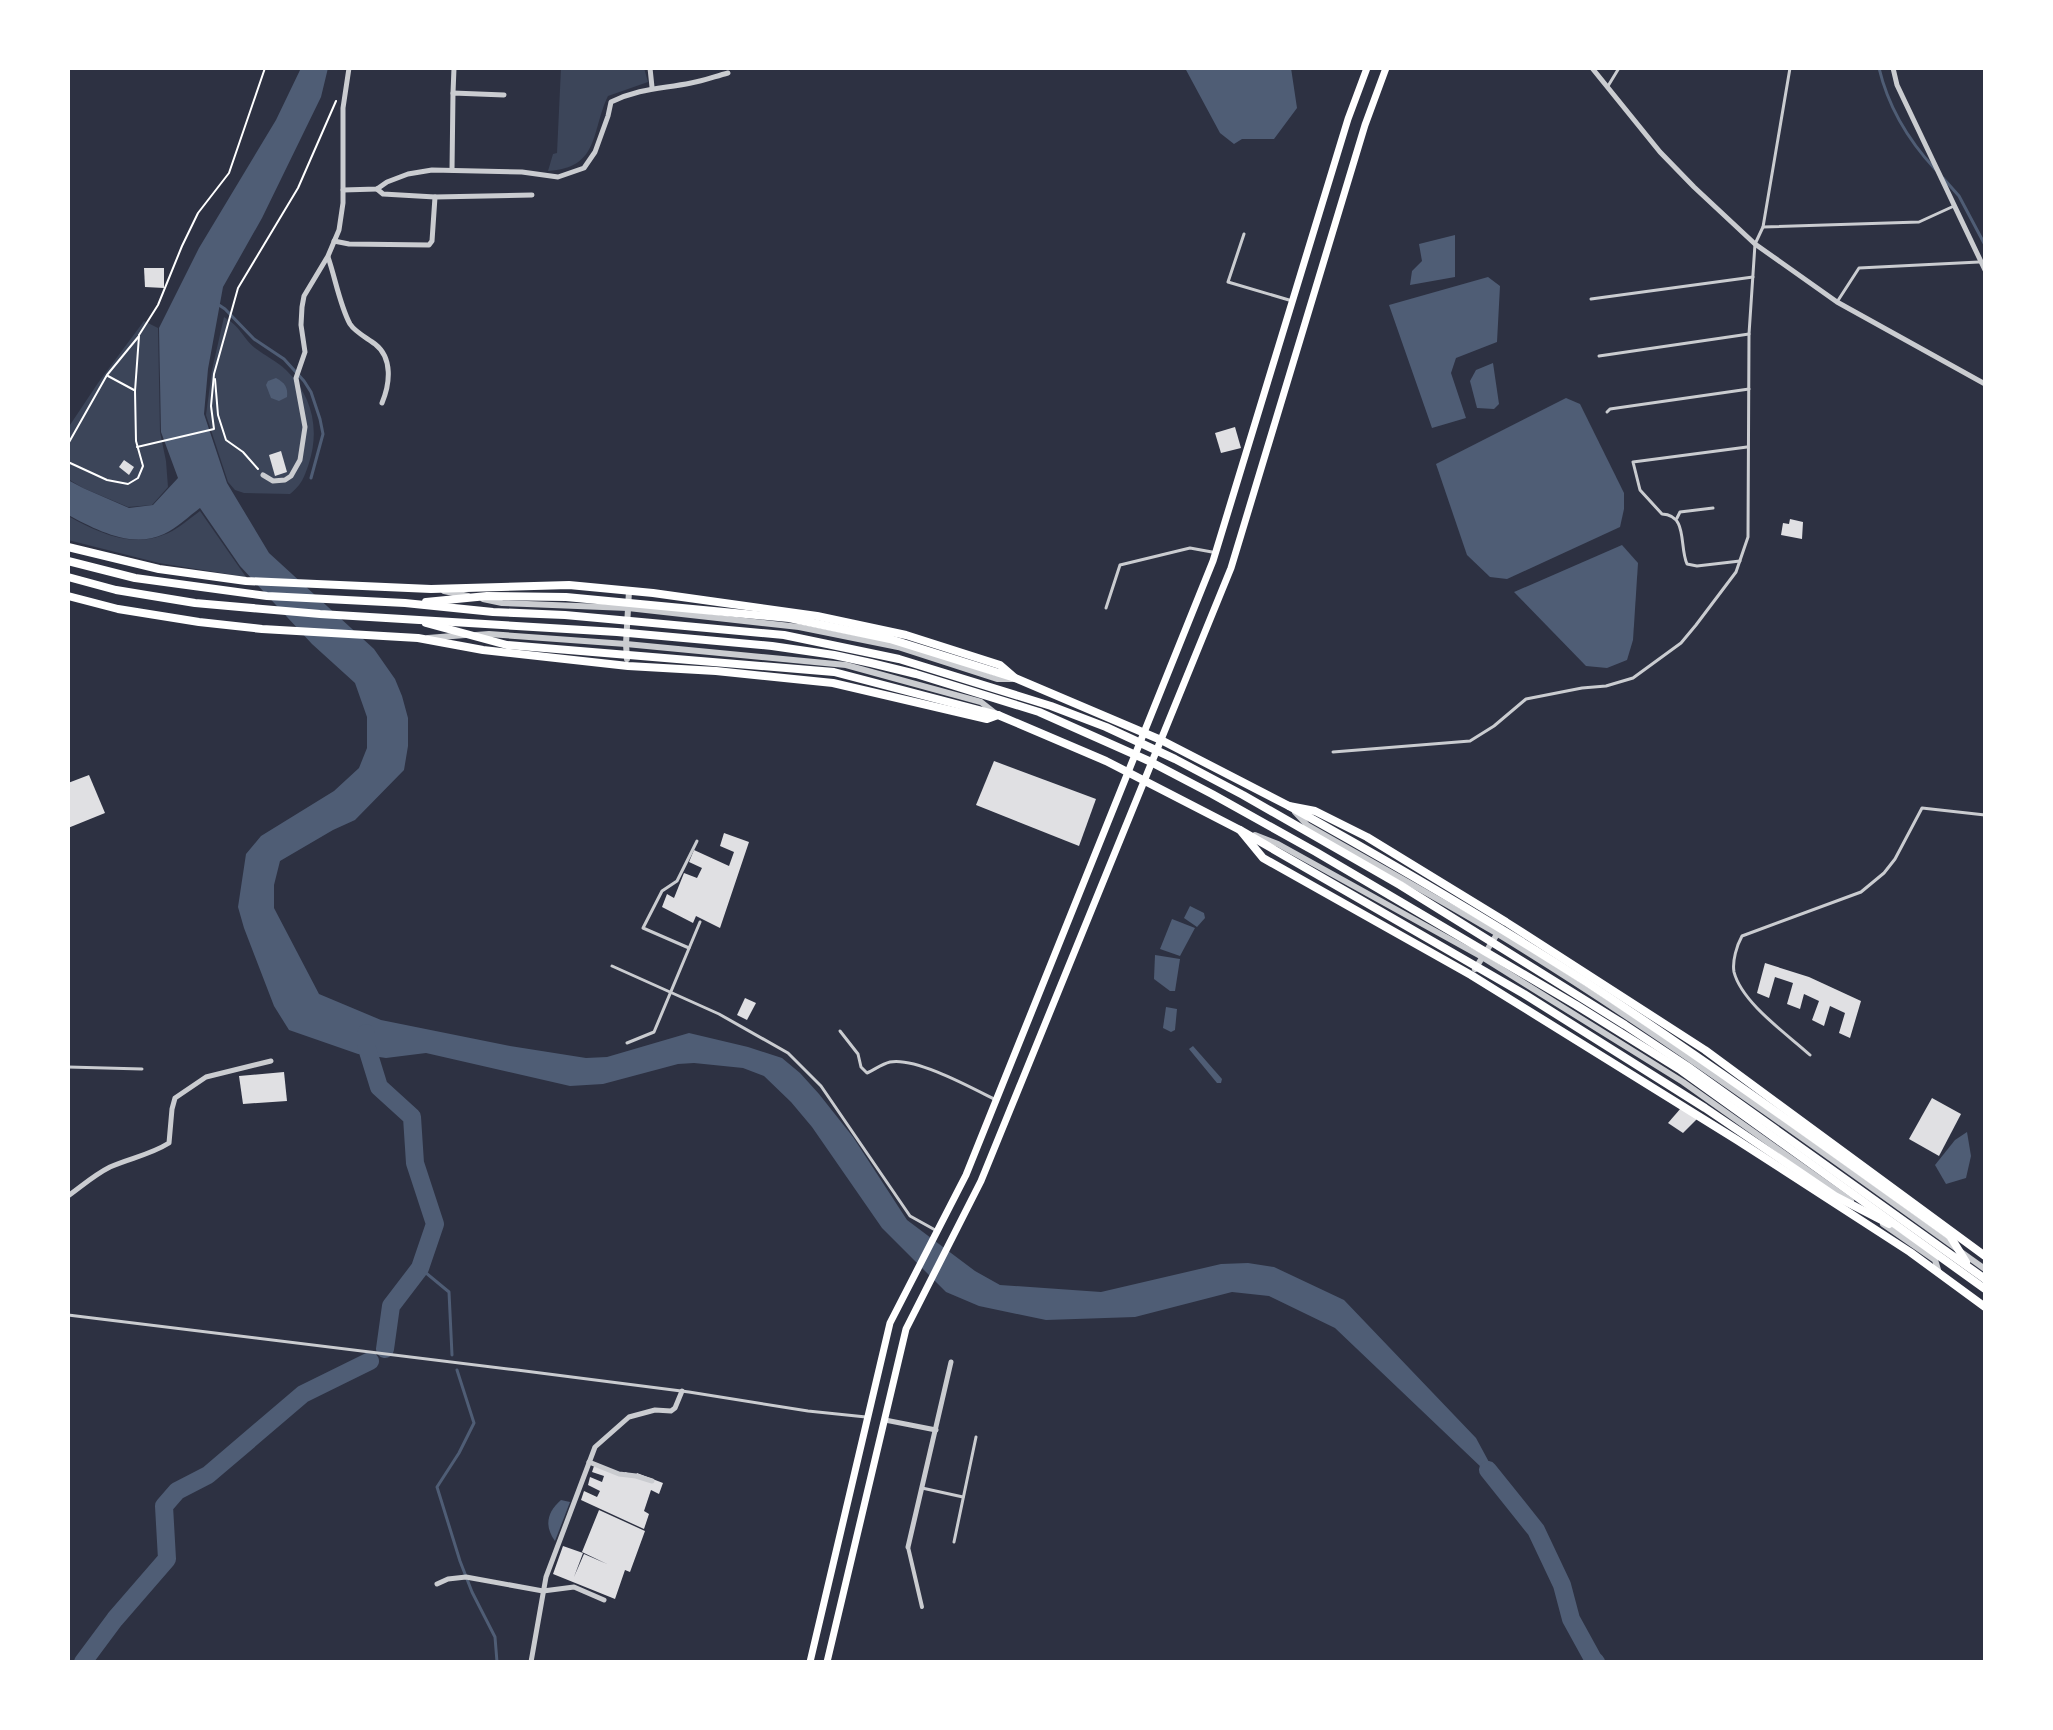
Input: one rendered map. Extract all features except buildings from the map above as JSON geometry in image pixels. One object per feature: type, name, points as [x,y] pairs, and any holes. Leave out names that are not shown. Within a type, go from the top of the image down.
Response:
[{"type":"main road","points":[[810,1662],[890,1323],[966,1175],[1216,553],[1348,119],[1367,68]]},
{"type":"main road","points":[[827,1662],[906,1329],[981,1181],[1231,568],[1365,125],[1386,68]]},
{"type":"main road","points":[[1272,369],[1290,373]]},
{"type":"main road","points":[[68,547],[159,569],[246,581],[431,589],[569,585],[817,616],[906,635],[1000,665],[1015,678]]},
{"type":"main road","points":[[68,561],[135,578],[267,596],[565,615],[784,635],[899,659],[1051,706],[1175,759],[1400,885],[1687,1066],[1985,1279]]},
{"type":"main road","points":[[68,577],[116,590],[195,603],[320,614],[617,632],[772,646],[834,655],[916,674],[1039,712],[1149,761],[1212,794],[1496,956],[1679,1069],[1985,1289]]},
{"type":"main road","points":[[68,596],[118,609],[199,622],[418,638],[483,650],[628,666],[833,683],[987,719],[998,715]]},
{"type":"main road","points":[[405,603],[487,596],[566,597],[789,618],[890,639],[1015,678],[1143,732],[1370,851],[1586,982],[1950,1236],[1969,1266]]},
{"type":"main road","points":[[406,618],[507,645],[834,672],[998,715],[1106,761],[1240,830],[1524,994],[1705,1108],[1835,1196],[1918,1240]]},
{"type":"main road","points":[[1289,806],[1315,811],[1367,837],[1705,1050],[1985,1256]]},
{"type":"main road","points":[[1240,830],[1263,858],[1471,975],[1737,1140],[1910,1252],[1985,1307]]},
{"type":"main road","points":[[937,1231],[951,1240]]},
{"type":"main road","points":[[912,1279],[926,1288]]},
{"type":"main road","points":[[868,1417],[885,1420]]},
{"type":"street","points":[[263,475],[273,481],[285,480],[300,460],[305,427],[296,378],[305,352],[301,325],[304,296],[328,256],[339,230],[343,190],[343,108],[349,68]]},
{"type":"street","points":[[452,170],[454,68]]},
{"type":"street","points":[[650,68],[652,87]]},
{"type":"street","points":[[1592,68],[1660,152],[1755,244],[1837,302],[1985,384]]},
{"type":"street","points":[[1893,68],[1897,85],[1985,270]]},
{"type":"street","points":[[343,190],[377,189],[408,174],[432,170],[522,172],[558,177],[584,168],[595,152],[611,102],[652,87],[693,83],[728,73]]},
{"type":"street","points":[[453,93],[504,95]]},
{"type":"street","points":[[377,189],[383,194],[435,197],[532,195]]},
{"type":"street","points":[[334,241],[429,245],[432,241],[435,197]]},
{"type":"street","points":[[328,256],[351,326],[379,347],[386,359],[389,374],[382,403]]},
{"type":"street","points":[[431,589],[502,603],[628,608],[799,627],[898,647],[997,679],[1015,678]]},
{"type":"street","points":[[628,666],[629,591]]},
{"type":"street","points":[[418,638],[489,634],[846,665],[981,702],[998,715]]},
{"type":"street","points":[[1289,806],[1307,825],[1497,934],[1695,1063],[1985,1269]]},
{"type":"street","points":[[1240,830],[1278,844],[1482,957],[1683,1082],[1935,1260],[1939,1273]]},
{"type":"street","points":[[1471,975],[1506,922]]},
{"type":"street","points":[[1671,1100],[1705,1050]]},
{"type":"street","points":[[68,1196],[113,1166],[154,1152],[169,1143],[175,1098],[206,1077],[271,1061]]},
{"type":"street","points":[[922,1607],[908,1547],[951,1362]]},
{"type":"street","points":[[531,1662],[546,1577],[595,1447],[629,1417],[655,1410],[671,1411],[682,1391]]},
{"type":"street","points":[[885,1420],[936,1430]]},
{"type":"street","points":[[589,1462],[619,1474],[652,1481]]},
{"type":"street","points":[[437,1584],[466,1577],[543,1591],[574,1587],[604,1600]]},
{"type":"lane","points":[[1608,86],[1619,68]]},
{"type":"lane","points":[[1333,752],[1470,741],[1526,699],[1606,686],[1633,678],[1681,643],[1736,572],[1748,537],[1749,334],[1755,244],[1763,227],[1790,68]]},
{"type":"lane","points":[[1763,227],[1919,222],[1954,206]]},
{"type":"lane","points":[[1244,234],[1228,282],[1293,301]]},
{"type":"lane","points":[[1837,302],[1859,268],[1982,261]]},
{"type":"lane","points":[[1591,299],[1753,277]]},
{"type":"lane","points":[[1599,356],[1749,334]]},
{"type":"lane","points":[[1607,412],[1610,409],[1749,389]]},
{"type":"lane","points":[[1740,561],[1697,566],[1687,564],[1677,518],[1662,514],[1640,490],[1633,462],[1747,447]]},
{"type":"lane","points":[[1677,518],[1680,512],[1713,508]]},
{"type":"lane","points":[[1106,608],[1120,565],[1190,548],[1216,553]]},
{"type":"lane","points":[[1810,1055],[1749,1001],[1734,971],[1737,947],[1742,936],[1861,892],[1895,859],[1922,808],[1985,815]]},
{"type":"lane","points":[[689,948],[643,928],[662,891],[677,881],[697,841]]},
{"type":"lane","points":[[627,1043],[654,1032],[700,922]]},
{"type":"lane","points":[[612,966],[719,1014],[788,1053],[821,1086],[910,1216],[937,1231]]},
{"type":"lane","points":[[840,1031],[858,1054],[861,1067],[867,1073],[891,1062],[913,1065],[948,1076],[996,1100]]},
{"type":"lane","points":[[68,1067],[142,1069]]},
{"type":"lane","points":[[68,1315],[868,1417]]},
{"type":"lane","points":[[954,1542],[976,1437]]},
{"type":"lane","points":[[922,1488],[963,1497]]},
{"type":"path","points":[[68,444],[107,375],[139,336],[158,305],[198,213],[229,173],[265,68]]},
{"type":"path","points":[[137,447],[214,429],[211,406],[214,374],[238,288],[298,188],[336,101]]},
{"type":"path","points":[[68,462],[107,480],[128,484],[138,478],[143,466],[137,447],[135,391],[139,336]]},
{"type":"path","points":[[214,374],[218,415],[226,440],[243,452],[263,475]]},
{"type":"path","points":[[107,375],[135,391]]},
{"type":"shaded area","points":[[301,68],[328,68],[321,97],[262,218],[223,287],[208,369],[204,414],[227,483],[269,553],[374,649],[395,679],[408,718],[404,770],[355,820],[280,861],[274,885],[274,908],[319,994],[381,1020],[586,1058],[607,1057],[689,1033],[782,1058],[819,1094],[853,1137],[907,1220],[975,1271],[1000,1285],[1101,1292],[1221,1264],[1248,1263],[1274,1267],[1344,1300],[1476,1438],[1503,1488],[1335,1328],[1269,1296],[1232,1292],[1135,1317],[1046,1320],[979,1306],[946,1292],[882,1228],[791,1102],[764,1076],[743,1068],[678,1064],[603,1084],[570,1086],[426,1053],[386,1058],[358,1054],[289,1030],[274,1006],[238,907],[246,854],[261,836],[334,791],[359,768],[367,748],[367,717],[355,683],[312,644],[240,566],[200,508],[164,534],[127,539],[102,532],[68,515],[68,480],[129,508],[153,505],[178,478],[161,432],[159,328],[199,248],[276,120]]},
{"type":"shaded area","points":[[561,68],[644,68],[648,82],[608,96],[585,155],[577,163],[548,171],[553,154],[557,153]]},
{"type":"shaded area","points":[[1185,68],[1291,68],[1297,108],[1274,139],[1242,139],[1234,144],[1220,133]]},
{"type":"shaded area","points":[[1455,235],[1455,277],[1410,285],[1412,271],[1422,261],[1419,244]]},
{"type":"shaded area","points":[[1488,277],[1500,286],[1497,342],[1456,358],[1451,373],[1466,418],[1432,428],[1389,305]]},
{"type":"shaded area","points":[[224,317],[255,348],[286,370],[308,401],[313,425],[312,450],[302,480],[290,494],[244,493],[235,490],[228,482],[206,415]]},
{"type":"shaded area","points":[[144,321],[158,328],[160,432],[168,487],[152,505],[128,507],[68,479],[68,428]]},
{"type":"shaded area","points":[[1493,363],[1499,404],[1494,409],[1477,408],[1470,381],[1476,370]]},
{"type":"shaded area","points":[[276,378],[287,391],[287,397],[279,401],[271,398],[266,385]]},
{"type":"shaded area","points":[[1566,398],[1580,404],[1624,493],[1620,527],[1507,579],[1490,577],[1467,555],[1436,464]]},
{"type":"shaded area","points":[[200,511],[246,577],[159,563],[68,540],[68,516],[90,528],[138,540],[168,533]]},
{"type":"shaded area","points":[[1622,545],[1638,563],[1633,640],[1627,660],[1607,668],[1586,666],[1514,592]]},
{"type":"shaded area","points":[[1190,906],[1204,913],[1205,918],[1197,927],[1184,918]]},
{"type":"shaded area","points":[[1172,919],[1195,928],[1180,956],[1160,949]]},
{"type":"shaded area","points":[[1155,955],[1180,959],[1175,991],[1170,991],[1154,979]]},
{"type":"shaded area","points":[[1166,1007],[1177,1009],[1175,1030],[1171,1032],[1163,1028]]},
{"type":"shaded area","points":[[1193,1046],[1222,1079],[1221,1083],[1217,1083],[1189,1049]]},
{"type":"shaded area","points":[[1967,1132],[1971,1156],[1966,1178],[1946,1184],[1935,1165],[1955,1140]]},
{"type":"shaded area","points":[[561,1500],[570,1502],[555,1541],[549,1530],[549,1519]]},
{"type":"waterway","points":[[1879,68],[1901,122],[1935,169]]},
{"type":"waterway","points":[[1943,178],[1959,196],[1985,245]]},
{"type":"waterway","points":[[219,305],[254,339],[284,359],[311,392],[323,434],[311,478]]},
{"type":"waterway","points":[[366,1033],[366,1045],[379,1087],[412,1117],[415,1163],[435,1224],[420,1268],[391,1306],[385,1349]]},
{"type":"waterway","points":[[420,1268],[449,1292],[452,1355]]},
{"type":"waterway","points":[[83,1662],[167,1559],[164,1506],[177,1491],[208,1475],[303,1394],[370,1361]]},
{"type":"waterway","points":[[457,1370],[474,1423],[437,1487],[460,1561],[495,1637],[497,1662]]},
{"type":"waterway","points":[[1488,1470],[1536,1530],[1562,1585],[1571,1619],[1596,1662]]}]
